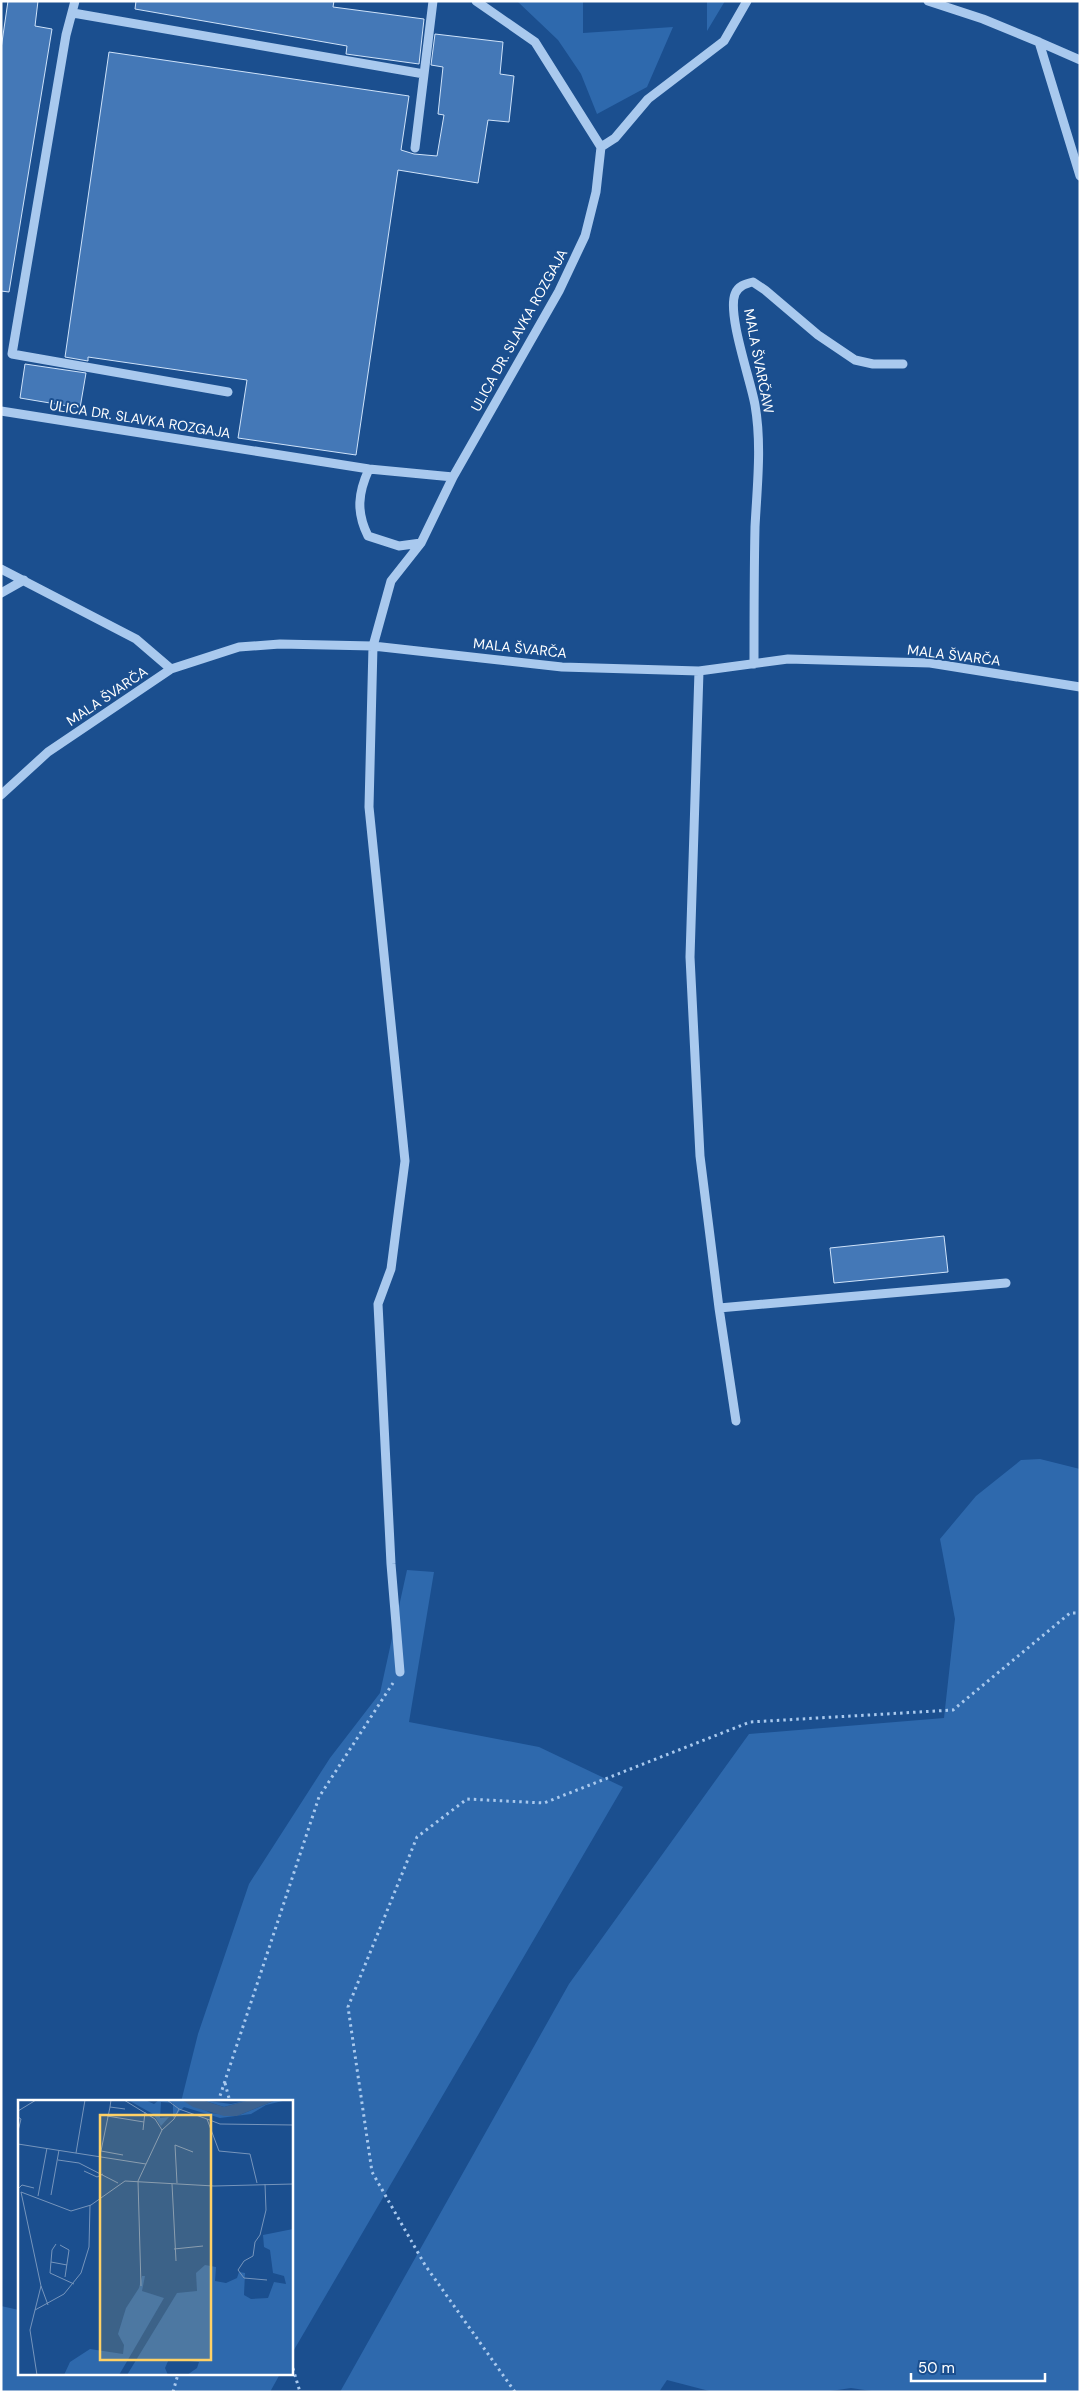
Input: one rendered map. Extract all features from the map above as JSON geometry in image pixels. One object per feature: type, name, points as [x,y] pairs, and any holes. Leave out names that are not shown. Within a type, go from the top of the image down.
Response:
[{"type":"street","points":[[75,1],[66,35],[12,354],[228,392]]},
{"type":"street","points":[[414,148],[432,1]]},
{"type":"street","points":[[476,1],[536,42],[601,147],[615,138],[648,98],[724,41],[747,1]]},
{"type":"street","points":[[928,1],[983,19],[1080,60]]},
{"type":"street","points":[[73,13],[424,74]]},
{"type":"street","points":[[1039,42],[1080,176]]},
{"type":"street","name":"ULICA DR. SLAVKA ROZGAJA","points":[[400,1672],[392,1564],[378,1304],[392,1269],[405,1161],[370,807],[373,646],[391,581],[421,543],[453,477],[559,291],[585,236],[596,192],[601,147]]},
{"type":"street","name":"MALA ŠVARČAW","points":[[754,664],[754,549],[759,434],[755,404],[736,330],[733,300],[735,293],[739,287],[753,282],[818,335],[855,360],[873,364],[903,364]]},
{"type":"street","name":"ULICA DR. SLAVKA ROZGAJA","points":[[1,411],[369,469],[453,477]]},
{"type":"street","points":[[369,469],[362,483],[358,505],[360,519],[368,536],[399,546],[421,543]]},
{"type":"street","points":[[1,569],[136,639],[171,669]]},
{"type":"street","points":[[1,593],[24,580]]},
{"type":"street","name":"MALA ŠVARČA","points":[[1,795],[48,752],[171,669],[239,647],[280,644],[373,646],[562,667],[699,671],[788,659],[930,663],[1080,687]]},
{"type":"street","points":[[699,671],[690,957],[700,1156],[719,1308],[736,1421]]},
{"type":"street","points":[[719,1308],[1006,1283]]},
{"type":"path","points":[[515,2392],[425,2265],[372,2172],[348,2007],[417,1837],[467,1799],[544,1803],[750,1722],[953,1710],[1070,1613],[1080,1613]]},
{"type":"path","points":[[219,2100],[319,1798],[400,1672]]},
{"type":"path","points":[[224,2081],[229,2100]]},
{"type":"path","points":[[292,2365],[300,2392]]},
{"type":"path","points":[[173,2392],[177,2376]]},
{"type":"shaded area","points":[[517,1],[583,1],[583,33],[673,27],[647,87],[597,114],[581,74],[558,40]]},
{"type":"shaded area","points":[[707,1],[725,1],[707,31]]},
{"type":"shaded area","points":[[1040,1459],[1080,1469],[1080,2392],[878,2392],[851,2388],[824,2392],[713,2392],[667,2380],[659,2392],[340,2392],[569,1984],[749,1734],[944,1718],[955,1619],[940,1539],[976,1496],[1021,1460]]},
{"type":"shaded area","points":[[407,1570],[434,1572],[409,1722],[539,1747],[623,1787],[292,2353],[292,2100],[182,2100],[198,2034],[249,1884],[330,1758],[380,1693]]},
{"type":"shaded area","points":[[1,2306],[18,2310],[18,2376],[279,2376],[270,2392],[1,2392]]},
{"type":"building","points":[[8,1],[38,1],[35,26],[52,29],[9,292],[1,291],[1,49]]},
{"type":"building","points":[[136,1],[334,1],[333,7],[424,19],[419,64],[346,54],[347,46],[135,9]]},
{"type":"building","points":[[435,34],[503,42],[500,74],[514,76],[509,122],[488,120],[478,183],[398,170],[356,455],[238,438],[247,380],[88,357],[88,361],[65,357],[109,52],[409,96],[401,150],[414,154],[437,156],[444,115],[438,114],[443,67],[431,65]]},
{"type":"building","points":[[25,364],[86,373],[80,408],[20,398]]},
{"type":"building","points":[[944,1236],[948,1272],[834,1283],[830,1248]]}]
